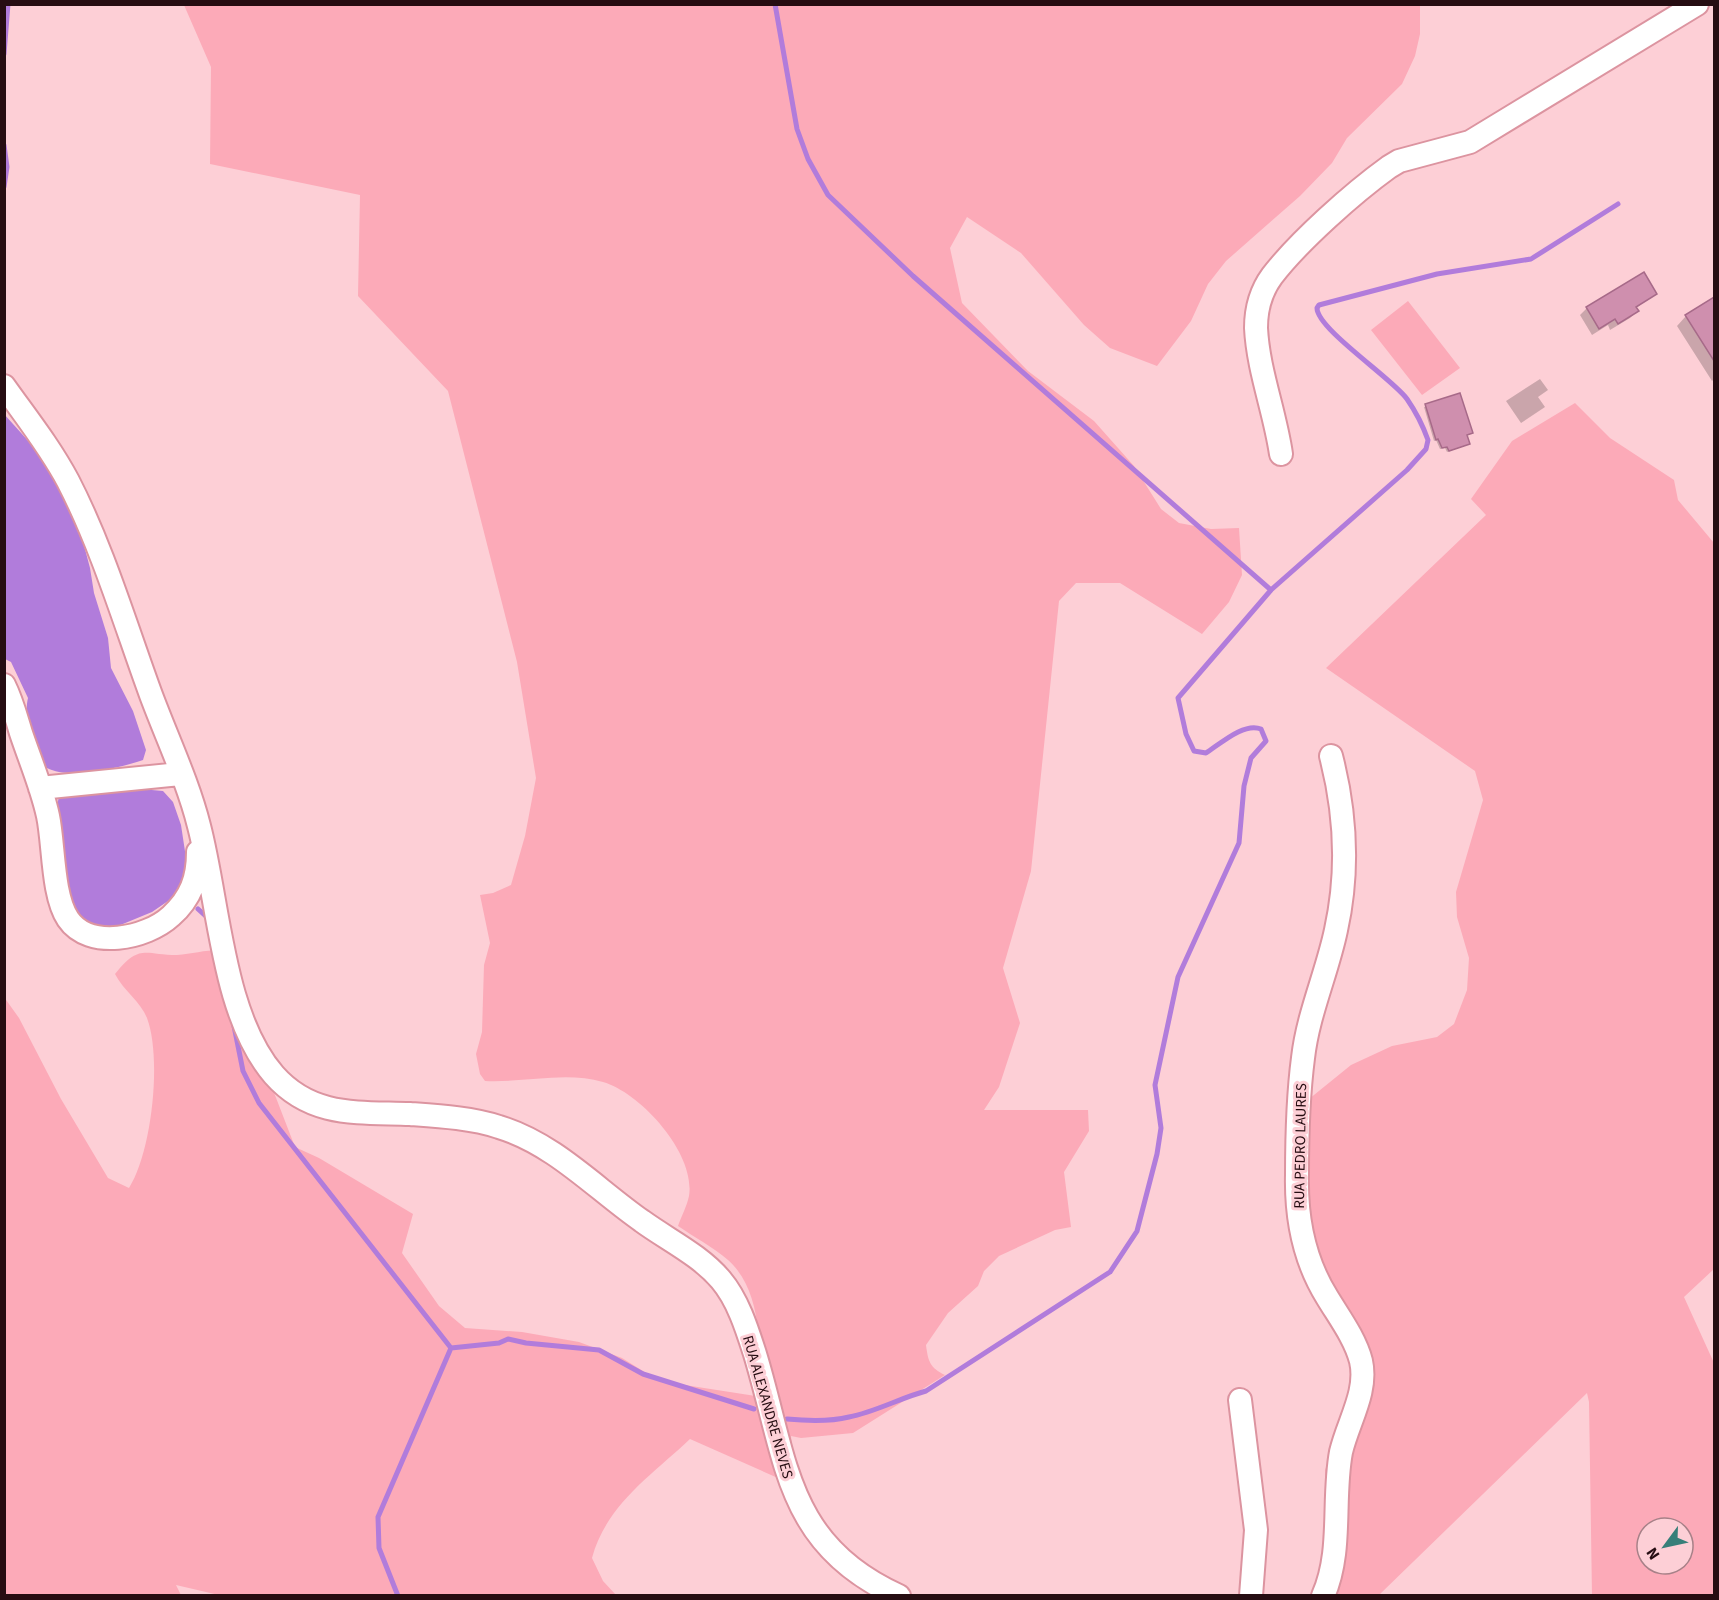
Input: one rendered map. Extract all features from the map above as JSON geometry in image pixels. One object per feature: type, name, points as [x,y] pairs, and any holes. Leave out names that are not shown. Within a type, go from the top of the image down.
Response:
[{"type":"street","points":[[1281,454],[1258,350],[1256,326],[1258,302],[1271,277],[1319,227],[1389,167],[1399,161],[1470,142],[1696,4]]},
{"type":"street","points":[[4,386],[47,445],[84,514],[199,823],[198,874],[180,909],[167,920],[125,936],[98,938],[76,930],[66,916],[60,896],[48,815],[4,685]]},
{"type":"street","name":"RUA PEDRO LAURES","points":[[1323,1596],[1332,1570],[1341,1452],[1360,1396],[1362,1369],[1354,1342],[1314,1273],[1305,1249],[1299,1217],[1297,1177],[1303,1058],[1336,931],[1345,884],[1343,805],[1331,756]]},
{"type":"street","points":[[40,788],[180,774]]},
{"type":"street","name":"RUA ALEXANDRE NEVES","points":[[199,823],[236,1000],[250,1040],[271,1072],[289,1091],[329,1110],[357,1114],[412,1114],[465,1120],[496,1126],[516,1133],[589,1178],[639,1219],[704,1263],[723,1282],[740,1311],[750,1338],[791,1487],[812,1527],[829,1550],[843,1563],[880,1587],[899,1596]]},
{"type":"street","points":[[1240,1400],[1256,1530],[1251,1596]]},
{"type":"shaded area","points":[[184,5],[1420,5],[1420,34],[1415,56],[1402,84],[1347,138],[1332,163],[1300,196],[1226,261],[1208,284],[1191,321],[1157,366],[1110,348],[1084,325],[1021,253],[967,217],[950,248],[962,303],[1028,371],[1094,421],[1134,466],[1161,509],[1179,523],[1211,529],[1239,528],[1242,575],[1229,602],[1202,634],[1120,583],[1076,583],[1059,601],[1031,871],[1003,968],[1020,1023],[999,1087],[984,1110],[1088,1110],[1089,1131],[1064,1172],[1071,1227],[1055,1230],[999,1256],[984,1271],[978,1286],[948,1313],[926,1345],[931,1363],[936,1370],[945,1375],[853,1433],[801,1438],[791,1436],[796,1486],[690,1439],[632,1492],[608,1522],[599,1539],[592,1558],[603,1581],[616,1595],[223,1596],[176,1585],[181,1595],[5,1595],[4,997],[19,1018],[61,1099],[108,1178],[129,1188],[144,1152],[149,1129],[154,1056],[147,1018],[115,974],[123,964],[137,954],[177,955],[219,950],[295,1147],[319,1158],[413,1214],[402,1253],[439,1306],[465,1328],[522,1332],[579,1342],[622,1358],[659,1381],[762,1397],[757,1324],[748,1289],[740,1273],[728,1260],[678,1226],[689,1196],[689,1179],[675,1144],[663,1127],[633,1099],[618,1088],[603,1082],[574,1077],[485,1081],[480,1074],[476,1054],[482,1032],[484,965],[490,943],[480,895],[493,893],[511,885],[525,836],[536,778],[517,662],[448,391],[358,296],[360,195],[210,164],[211,67]]},
{"type":"shaded area","points":[[1408,301],[1460,368],[1422,395],[1371,330]]},
{"type":"shaded area","points":[[1575,403],[1610,438],[1674,480],[1678,500],[1714,543],[1714,1269],[1684,1297],[1714,1363],[1714,1595],[1592,1595],[1587,1393],[1379,1595],[1310,1595],[1322,1580],[1327,1550],[1325,1470],[1352,1392],[1353,1360],[1308,1278],[1288,1224],[1287,1140],[1293,1112],[1351,1065],[1392,1046],[1437,1037],[1454,1024],[1467,990],[1469,958],[1457,917],[1456,892],[1483,800],[1475,771],[1326,668],[1486,515],[1471,499],[1512,441]]},
{"type":"shaded area","points":[[4,414],[40,454],[77,519],[94,593],[108,638],[111,668],[133,711],[146,750],[143,760],[95,772],[68,773],[47,768],[36,753],[27,716],[28,698],[11,662],[5,659]]},
{"type":"shaded area","points":[[129,788],[163,791],[173,802],[181,825],[188,871],[171,899],[152,912],[118,926],[94,928],[72,908],[56,809],[59,797]]},
{"type":"building","points":[[1644,272],[1657,294],[1636,307],[1639,311],[1618,324],[1615,319],[1599,329],[1586,307]]},
{"type":"building","points":[[1714,297],[1714,361],[1685,315]]},
{"type":"building","points":[[1460,393],[1473,433],[1467,435],[1470,444],[1449,451],[1447,447],[1442,448],[1438,439],[1436,440],[1425,404]]},
{"type":"waterway","points":[[4,54],[8,4]]},
{"type":"waterway","points":[[775,4],[797,129],[808,159],[828,195],[913,276],[1271,590]]},
{"type":"waterway","points":[[4,145],[7,167],[4,187]]},
{"type":"waterway","points":[[787,1419],[818,1421],[841,1419],[859,1415],[926,1391],[1110,1272],[1137,1231],[1157,1154],[1161,1128],[1155,1085],[1178,977],[1239,843],[1244,786],[1251,758],[1266,741],[1261,729],[1254,728],[1232,735],[1206,753],[1194,751],[1186,734],[1178,698],[1271,590],[1407,470],[1426,449],[1428,440],[1407,399],[1329,328],[1320,317],[1317,308],[1319,305],[1437,274],[1531,259],[1618,204]]},
{"type":"waterway","points":[[198,909],[210,920]]},
{"type":"waterway","points":[[234,1026],[243,1071],[259,1103],[451,1348]]},
{"type":"waterway","points":[[451,1348],[499,1343],[508,1339],[526,1343],[599,1350],[643,1374],[754,1409]]},
{"type":"waterway","points":[[398,1596],[379,1548],[378,1517],[451,1348]]}]
